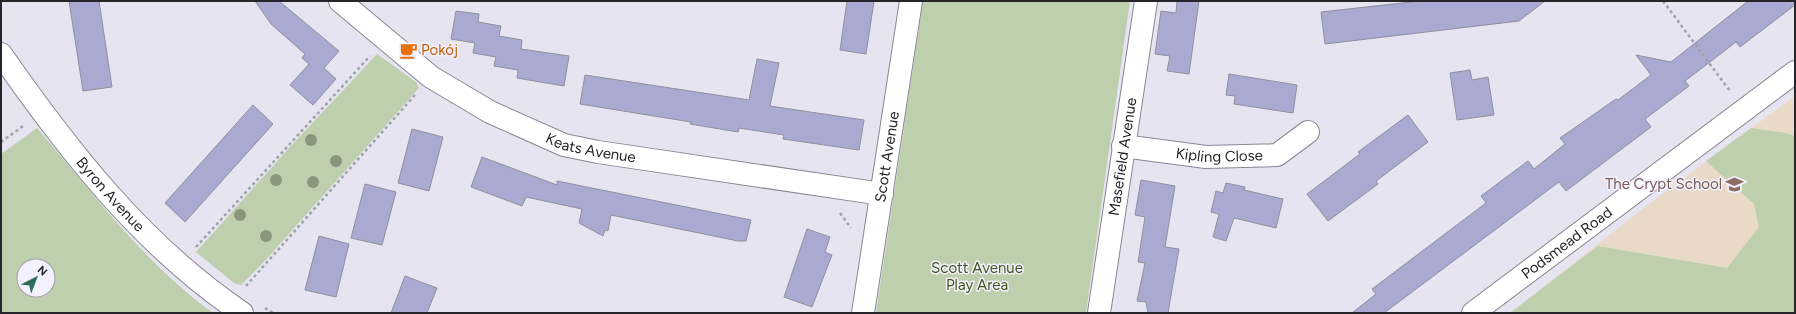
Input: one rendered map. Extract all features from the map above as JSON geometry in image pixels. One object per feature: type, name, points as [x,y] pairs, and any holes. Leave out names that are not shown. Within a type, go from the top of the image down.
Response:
[{"type":"street","name":"Keats Avenue","points":[[340,1],[431,77],[490,112],[564,145],[598,152],[882,194]]},
{"type":"street","name":"Scott Avenue","points":[[863,313],[911,1]]},
{"type":"street","name":"Masefield Avenue","points":[[1099,313],[1146,1]]},
{"type":"street","name":"Byron Avenue","points":[[1,54],[41,112],[84,166],[127,216],[180,264],[242,313]]},
{"type":"street","name":"Podsmead Road","points":[[1473,313],[1795,72]]},
{"type":"street","name":"Kipling Close","points":[[1123,146],[1206,157],[1277,155],[1308,132]]},
{"type":"path","points":[[1664,1],[1728,88]]},
{"type":"path","points":[[180,264],[385,39]]},
{"type":"path","points":[[243,290],[431,77]]},
{"type":"shaded area","name":"The Crypt School","points":[[1795,96],[1795,313],[1510,313],[1645,207]]},
{"type":"green space","name":"Scott Avenue Play Area","points":[[923,1],[1130,1],[1086,313],[876,313]]},
{"type":"green space","points":[[377,54],[416,82],[419,88],[262,264],[241,285],[234,283],[196,252],[290,147]]},
{"type":"green space","points":[[37,128],[141,249],[164,272],[213,313],[1,313],[1,154]]},
{"type":"green space","name":"The Crypt School","points":[[1751,128],[1786,133],[1795,136],[1795,313],[1510,313],[1598,246],[1727,268],[1759,227],[1754,204],[1706,161]]},
{"type":"building","points":[[69,1],[99,1],[112,87],[83,91]]},
{"type":"building","points":[[255,1],[279,1],[339,51],[324,68],[336,79],[313,105],[290,85],[309,64],[302,58],[305,54],[271,24]]},
{"type":"building","points":[[847,1],[874,1],[866,54],[840,50]]},
{"type":"building","points":[[1177,1],[1199,1],[1189,74],[1167,71],[1170,56],[1155,54],[1161,11],[1176,13]]},
{"type":"building","points":[[1420,1],[1545,1],[1519,21],[1325,44],[1321,12]]},
{"type":"building","points":[[1748,1],[1795,1],[1795,5],[1740,47],[1736,42],[1685,81],[1689,86],[1645,119],[1651,127],[1566,191],[1559,182],[1384,313],[1352,313],[1376,294],[1372,289],[1486,203],[1481,196],[1528,161],[1534,169],[1565,144],[1560,138],[1616,99],[1618,100],[1651,75],[1636,55],[1671,62]]},
{"type":"building","points":[[456,11],[479,14],[478,22],[501,26],[499,36],[522,40],[521,49],[569,56],[564,86],[517,78],[518,70],[494,66],[496,57],[473,53],[475,43],[451,39]]},
{"type":"building","points":[[757,59],[779,63],[770,106],[864,120],[859,150],[783,139],[784,135],[739,128],[738,132],[690,124],[691,122],[580,104],[585,75],[749,100]]},
{"type":"building","points":[[1470,70],[1472,80],[1488,77],[1494,115],[1457,120],[1450,73]]},
{"type":"building","points":[[1229,74],[1297,85],[1293,113],[1234,104],[1235,96],[1226,95]]},
{"type":"building","points":[[253,105],[273,124],[185,222],[165,203]]},
{"type":"building","points":[[1408,115],[1428,142],[1376,181],[1378,184],[1328,221],[1307,194],[1360,154],[1358,152]]},
{"type":"building","points":[[412,129],[443,137],[429,191],[398,183]]},
{"type":"building","points":[[482,157],[557,185],[557,181],[751,220],[746,241],[738,241],[611,215],[608,231],[605,230],[603,236],[579,223],[582,209],[526,197],[522,206],[471,187]]},
{"type":"building","points":[[1141,180],[1175,186],[1165,247],[1179,249],[1168,313],[1148,313],[1146,302],[1137,301],[1145,263],[1138,262],[1145,217],[1135,215]]},
{"type":"building","points":[[1226,183],[1245,187],[1244,190],[1283,199],[1276,228],[1234,218],[1226,241],[1213,237],[1219,214],[1211,212],[1216,191],[1223,193]]},
{"type":"building","points":[[365,184],[396,192],[382,245],[351,238]]},
{"type":"building","points":[[807,229],[830,237],[825,252],[832,255],[812,307],[784,297]]},
{"type":"building","points":[[319,236],[349,244],[336,297],[305,290]]},
{"type":"building","points":[[405,276],[437,288],[427,313],[391,313]]},
{"type":"place","name":"Pokój","points":[[408,50]]},
{"type":"place","name":"The Crypt School","points":[[1735,184]]}]
